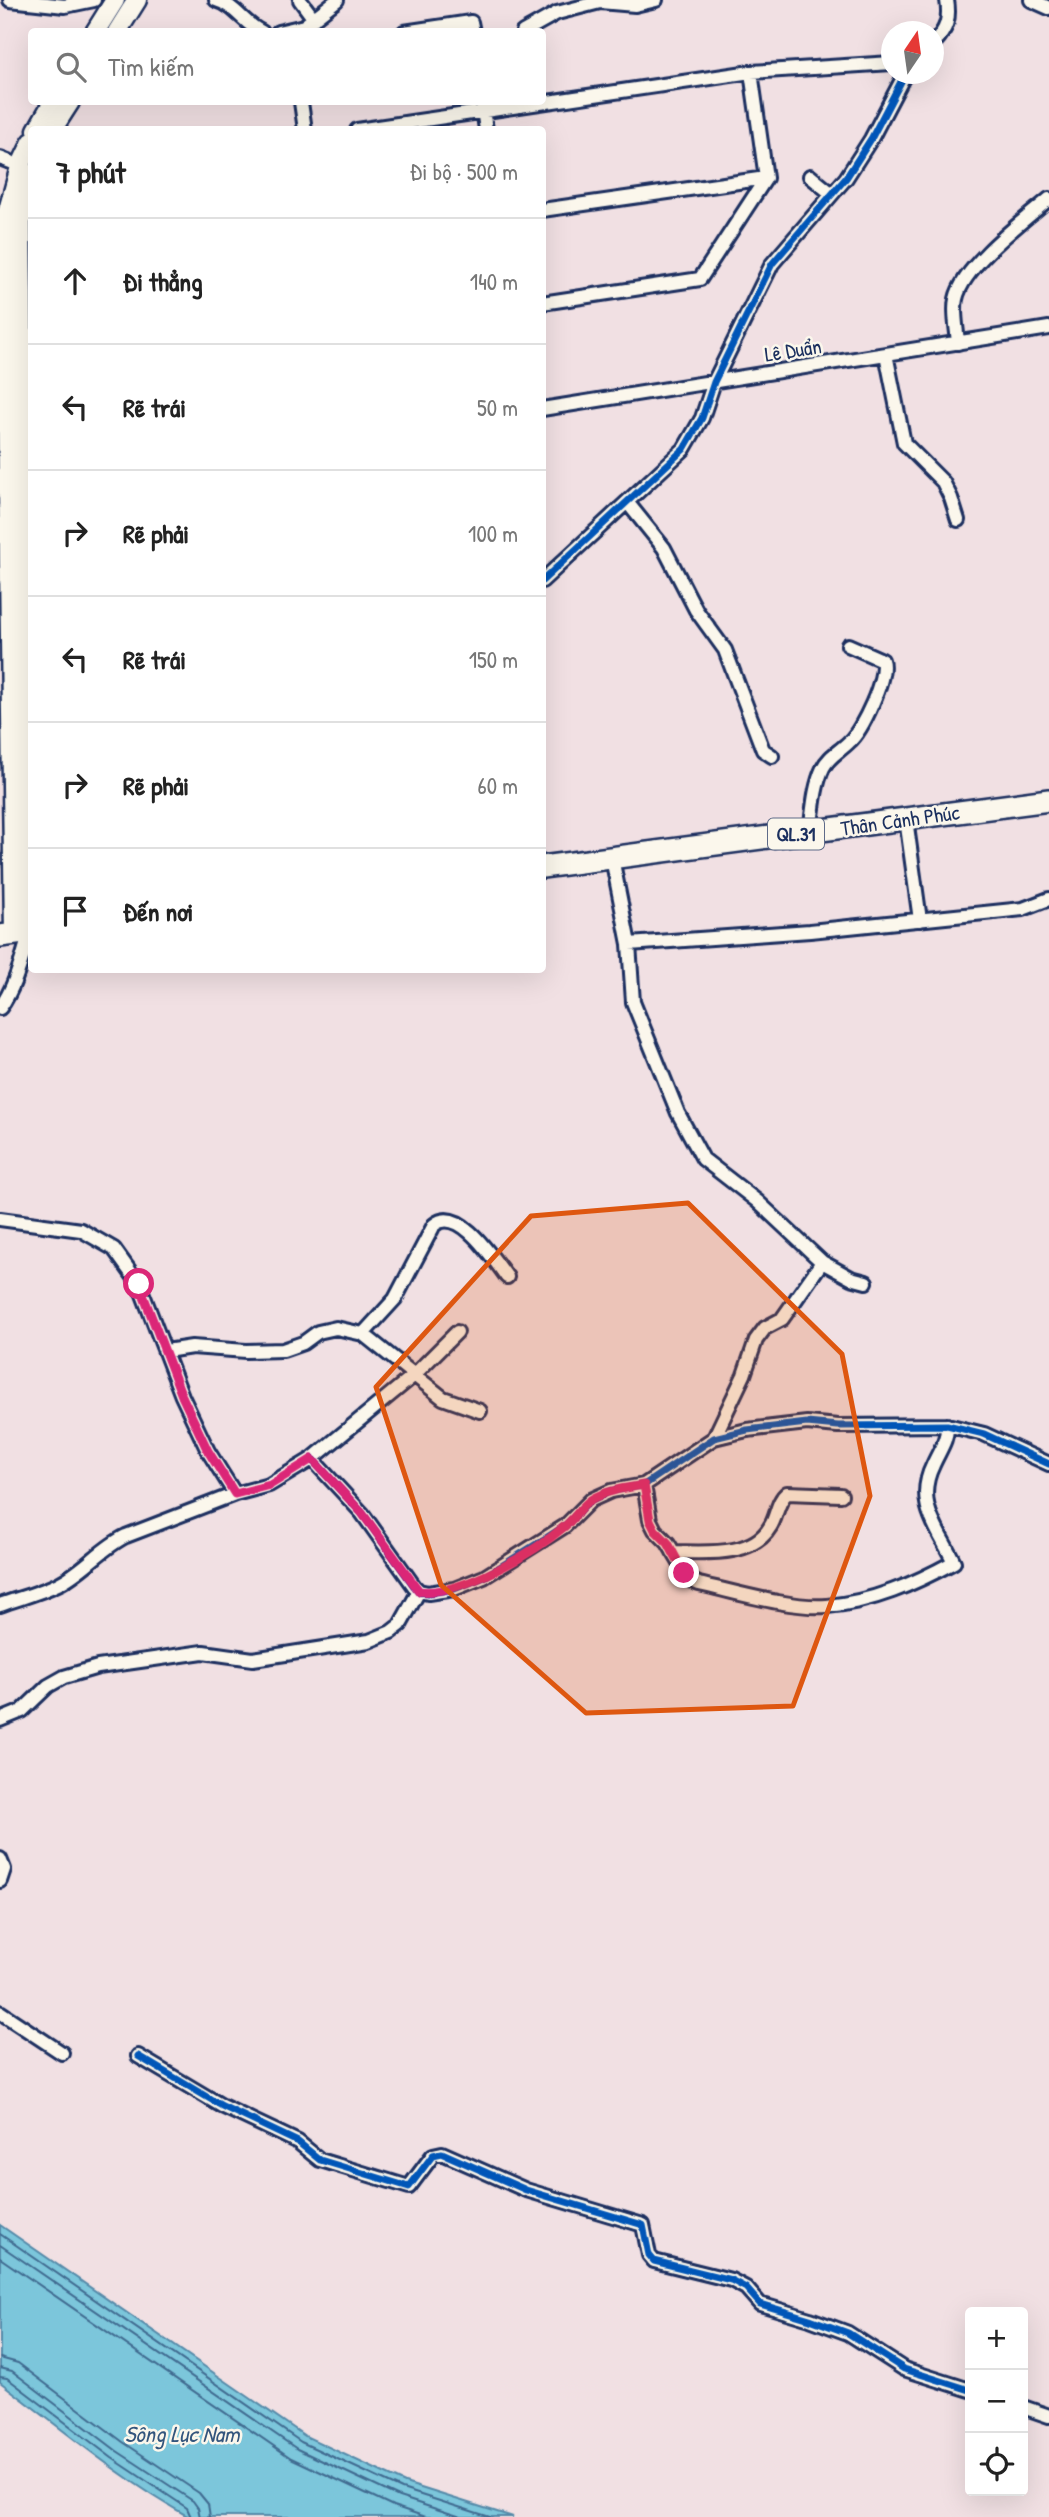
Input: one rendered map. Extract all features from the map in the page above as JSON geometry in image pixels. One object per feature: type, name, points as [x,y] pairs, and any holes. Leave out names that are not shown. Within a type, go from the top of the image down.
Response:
[{"type":"highway","name":"Thân Cảnh Phúc","points":[[546,867],[1049,800]]},
{"type":"main road","points":[[97,28],[114,0]]},
{"type":"main road","points":[[120,28],[138,0]]},
{"type":"main road","points":[[39,126],[51,105]]},
{"type":"main road","points":[[55,126],[69,105]]},
{"type":"main road","points":[[19,934],[14,784],[16,523],[5,279],[9,215],[28,171]]},
{"type":"street","points":[[10,0],[65,6],[94,0]]},
{"type":"street","points":[[216,0],[226,4],[254,28]]},
{"type":"street","points":[[300,0],[314,19]]},
{"type":"street","points":[[295,28],[304,26],[337,0]]},
{"type":"street","points":[[530,28],[557,13],[600,2],[635,5],[656,0]]},
{"type":"street","points":[[944,32],[948,23],[947,0]]},
{"type":"street","points":[[1031,0],[1049,8]]},
{"type":"street","points":[[431,28],[471,22],[472,28]]},
{"type":"street","points":[[546,98],[751,72],[881,64]]},
{"type":"street","points":[[546,302],[701,279],[766,178],[751,72]]},
{"type":"street","points":[[546,577],[684,449],[702,418],[714,382],[772,264],[846,178],[872,139],[900,84]]},
{"type":"street","points":[[301,105],[304,126]]},
{"type":"street","points":[[378,126],[483,106],[486,126]]},
{"type":"street","points":[[0,158],[28,171]]},
{"type":"street","points":[[810,176],[832,194]]},
{"type":"street","points":[[546,209],[766,178]]},
{"type":"street","points":[[958,343],[955,303],[961,285],[995,246],[1049,199]]},
{"type":"street","name":"Lê Duẩn","points":[[546,408],[1049,328]]},
{"type":"street","points":[[886,354],[904,443],[943,482],[958,520]]},
{"type":"street","points":[[627,502],[664,548],[696,610],[725,650],[764,750],[772,757]]},
{"type":"street","points":[[810,832],[818,779],[823,767],[831,755],[850,742],[858,731],[882,680],[885,667],[882,660],[848,645]]},
{"type":"street","points":[[906,818],[920,920]]},
{"type":"street","points":[[612,859],[629,944],[633,1002],[678,1113],[703,1159],[757,1201],[822,1262],[851,1278],[866,1282]]},
{"type":"street","points":[[629,944],[810,931],[1023,909],[1049,899]]},
{"type":"street","points":[[0,1008],[18,970],[19,934]]},
{"type":"street","points":[[18,970],[28,960]]},
{"type":"street","points":[[0,1219],[81,1230],[114,1249],[139,1284],[182,1396],[208,1451],[235,1494]]},
{"type":"street","points":[[363,1334],[395,1299],[434,1225],[440,1220],[449,1220],[482,1241],[508,1277]]},
{"type":"street","points":[[714,1438],[744,1375],[756,1340],[765,1328],[782,1319],[822,1262]]},
{"type":"street","points":[[166,1351],[192,1347],[246,1351],[282,1350],[303,1342],[318,1332],[336,1328],[363,1334],[443,1398],[480,1411]]},
{"type":"street","points":[[0,1605],[59,1584],[96,1559],[114,1542],[126,1536],[235,1494],[270,1485],[312,1459],[413,1376],[457,1332]]},
{"type":"street","points":[[312,1459],[362,1513],[419,1591],[428,1593],[454,1589],[484,1577],[565,1526],[591,1500],[611,1491],[644,1485],[714,1438],[747,1430],[807,1423],[838,1426],[947,1425],[985,1434],[1049,1464]]},
{"type":"street","points":[[644,1485],[650,1520],[690,1580],[773,1600],[826,1606],[880,1596],[922,1580],[954,1562],[927,1510],[925,1489],[930,1470],[948,1437],[947,1425]]},
{"type":"street","points":[[673,1552],[714,1553],[752,1544],[765,1536],[787,1493],[841,1495]]},
{"type":"street","points":[[0,1720],[22,1711],[48,1686],[64,1677],[97,1667],[203,1652],[253,1660],[369,1641],[400,1625],[419,1591]]},
{"type":"street","points":[[0,1860],[4,1869],[0,1881]]},
{"type":"street","points":[[0,2012],[62,2053]]},
{"type":"street","points":[[138,2056],[222,2106],[265,2124],[298,2142],[320,2160],[349,2170],[409,2188],[433,2155],[442,2153],[526,2190],[643,2225],[649,2255],[654,2260],[732,2280],[746,2288],[756,2303],[848,2333],[904,2369],[965,2388]]},
{"type":"street","points":[[1028,2409],[1049,2416]]},
{"type":"highlighted area","points":[[688,1203],[842,1354],[870,1496],[793,1706],[586,1713],[441,1585],[376,1387],[531,1216]]},
{"type":"water","name":"Sông Lục Nam","points":[[0,2225],[305,2436],[405,2483],[513,2517],[189,2517],[116,2470],[0,2382]]},
{"type":"cycle path","points":[[546,577],[684,449],[702,418],[714,382],[772,264],[846,178],[871,139],[900,84]]},
{"type":"cycle path","points":[[312,1459],[362,1513],[414,1586],[419,1591],[428,1593],[454,1589],[484,1577],[565,1526],[591,1500],[611,1491],[644,1485],[714,1438],[747,1430],[807,1423],[838,1426],[947,1425],[984,1434],[1049,1464]]},
{"type":"cycle path","points":[[138,2056],[222,2106],[298,2142],[320,2160],[409,2187],[433,2155],[442,2153],[526,2190],[643,2225],[649,2255],[654,2261],[731,2280],[746,2288],[760,2304],[848,2333],[904,2369],[965,2388]]},
{"type":"route","points":[[139,1284],[182,1396],[208,1451],[235,1494],[270,1485],[312,1459],[362,1513],[414,1586],[419,1591],[428,1593],[454,1589],[484,1577],[543,1542],[565,1526],[591,1500],[611,1491],[644,1485],[650,1520],[655,1530],[668,1543],[684,1573]]}]
